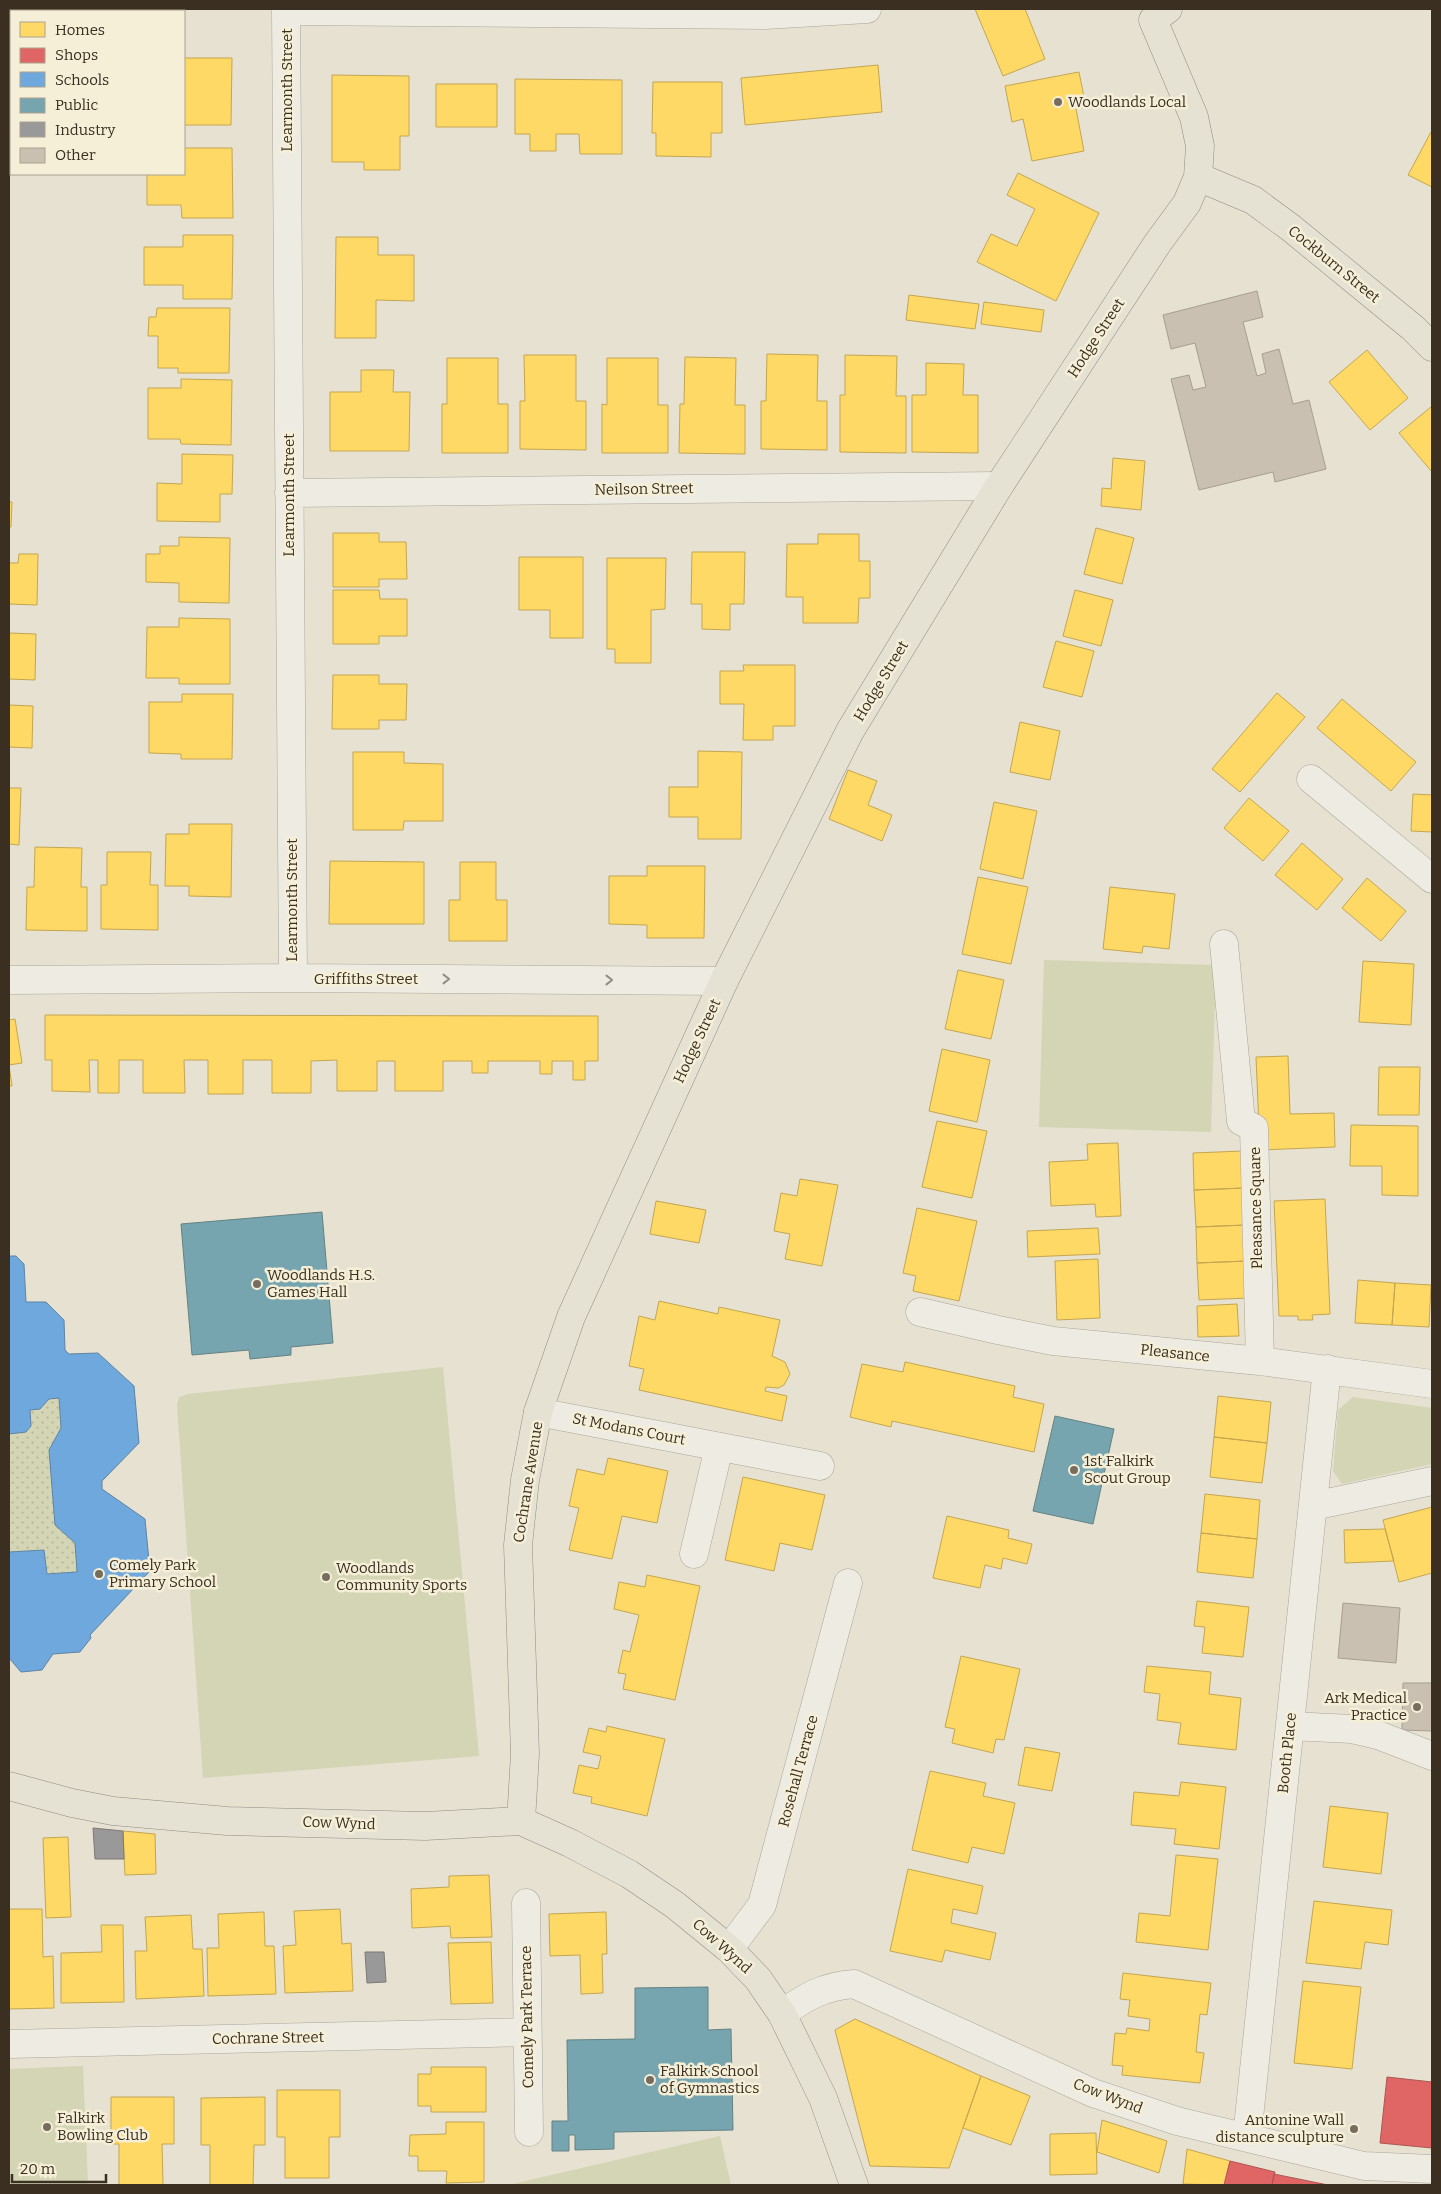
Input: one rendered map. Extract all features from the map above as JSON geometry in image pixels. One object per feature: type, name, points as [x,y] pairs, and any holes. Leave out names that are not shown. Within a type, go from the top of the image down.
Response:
[{"type":"main road","name":"Hodge Street","points":[[602,1245],[724,982],[850,731],[999,486],[1147,259],[1187,203],[1198,177],[1200,146],[1194,118],[1155,12]]},
{"type":"main road","name":"Cockburn Street","points":[[1198,177],[1253,200],[1291,228],[1432,346]]},
{"type":"main road","name":"Cochrane Avenue","points":[[521,1821],[525,1754],[518,1545],[525,1480],[538,1412],[571,1317],[602,1245]]},
{"type":"main road","name":"Cow Wynd","points":[[9,1786],[72,1803],[113,1811],[227,1821],[425,1826],[521,1821],[570,1843],[629,1874],[675,1905],[729,1949],[758,1979],[782,2014]]},
{"type":"main road","points":[[782,2014],[823,2098],[854,2185]]},
{"type":"street","points":[[406,10],[765,15],[868,9]]},
{"type":"street","name":"Learmonth Street","points":[[293,978],[286,11],[406,10]]},
{"type":"street","name":"Neilson Street","points":[[289,493],[999,486]]},
{"type":"street","points":[[1311,779],[1432,878]]},
{"type":"street","name":"Pleasance Square","points":[[1224,944],[1241,1121],[1254,1128],[1260,1361]]},
{"type":"street","name":"Griffiths Street","points":[[9,980],[293,978],[724,982]]},
{"type":"street","name":"Pleasance","points":[[920,1312],[1054,1341],[1260,1361],[1432,1384]]},
{"type":"street","name":"Booth Place","points":[[1247,2137],[1327,1369]]},
{"type":"street","name":"St Modans Court","points":[[538,1412],[820,1466]]},
{"type":"street","points":[[694,1554],[719,1447]]},
{"type":"street","points":[[1313,1506],[1432,1481]]},
{"type":"street","name":"Rosehall Terrace","points":[[729,1949],[762,1905],[848,1583]]},
{"type":"street","points":[[1290,1726],[1352,1729],[1378,1735],[1432,1756]]},
{"type":"street","name":"Comely Park Terrace","points":[[526,1903],[529,2132]]},
{"type":"street","name":"Cow Wynd","points":[[782,2014],[805,1997],[832,1986],[854,1984],[1093,2092],[1177,2121],[1364,2166],[1432,2169]]},
{"type":"street","name":"Cochrane Street","points":[[9,2044],[527,2032]]},
{"type":"green space","points":[[1044,960],[1216,965],[1211,1132],[1039,1127]]},
{"type":"green space","name":"Woodlands Community Sports","points":[[443,1367],[479,1756],[203,1778],[177,1405],[179,1397],[188,1394]]},
{"type":"green space","points":[[1353,1397],[1432,1408],[1432,1464],[1342,1484],[1333,1471],[1338,1410]]},
{"type":"green space","points":[[59,1398],[61,1428],[49,1450],[55,1525],[75,1543],[77,1572],[47,1574],[44,1550],[9,1552],[9,1434],[26,1432],[31,1426],[30,1410],[49,1399]]},
{"type":"green space","name":"Falkirk Bowling Club","points":[[83,2066],[88,2185],[9,2185],[9,2069]]},
{"type":"green space","points":[[720,2136],[731,2185],[508,2185]]},
{"type":"building: Homes","points":[[9,9],[52,9],[52,10],[9,11]]},
{"type":"building: Homes","points":[[975,9],[1025,9],[1045,59],[1003,76]]},
{"type":"building: Homes","points":[[185,58],[232,58],[231,125],[185,125]]},
{"type":"building: Homes","points":[[878,65],[882,112],[745,125],[741,78]]},
{"type":"building: Homes","points":[[1079,72],[1086,107],[1076,109],[1084,151],[1032,161],[1023,119],[1012,122],[1005,86]]},
{"type":"building: Homes","points":[[332,75],[409,76],[409,136],[400,136],[400,170],[364,170],[364,162],[332,162]]},
{"type":"building: Homes","points":[[515,79],[622,80],[622,154],[580,154],[579,134],[556,134],[556,151],[530,151],[530,134],[515,134]]},
{"type":"building: Homes","points":[[653,82],[722,82],[722,133],[711,133],[711,157],[656,156],[656,133],[652,133]]},
{"type":"building: Homes","points":[[436,84],[497,84],[497,127],[436,127]]},
{"type":"building: Homes","points":[[1432,133],[1432,187],[1408,175]]},
{"type":"building: Homes","points":[[185,148],[232,148],[233,218],[182,218],[181,205],[147,205],[147,175],[185,175]]},
{"type":"building: Homes","points":[[1018,173],[1099,213],[1056,301],[977,262],[991,234],[1017,246],[1035,209],[1007,195]]},
{"type":"building: Homes","points":[[183,235],[233,235],[232,299],[183,299],[183,285],[144,285],[144,247],[183,247]]},
{"type":"building: Homes","points":[[336,237],[378,237],[378,255],[414,255],[414,301],[376,300],[376,338],[335,338]]},
{"type":"building: Homes","points":[[909,295],[979,304],[975,329],[906,320]]},
{"type":"building: Homes","points":[[984,302],[1044,310],[1041,332],[981,324]]},
{"type":"building: Homes","points":[[157,308],[230,308],[229,373],[178,373],[178,368],[158,368],[158,336],[148,336],[149,317],[156,317]]},
{"type":"building: Homes","points":[[1367,350],[1408,398],[1370,430],[1329,382]]},
{"type":"building: Homes","points":[[767,354],[818,355],[817,401],[827,401],[827,450],[761,449],[761,401],[766,401]]},
{"type":"building: Homes","points":[[524,355],[576,355],[576,401],[586,401],[586,450],[520,449],[520,401],[525,401]]},
{"type":"building: Homes","points":[[845,355],[897,356],[896,396],[906,396],[906,453],[840,452],[840,395],[845,395]]},
{"type":"building: Homes","points":[[685,357],[736,358],[735,405],[745,405],[745,454],[679,453],[680,404],[684,404]]},
{"type":"building: Homes","points":[[447,358],[498,358],[498,404],[508,404],[508,453],[442,453],[442,404],[447,404]]},
{"type":"building: Homes","points":[[607,358],[658,358],[658,405],[668,405],[668,453],[602,453],[602,404],[607,405]]},
{"type":"building: Homes","points":[[926,363],[964,364],[963,395],[978,395],[978,453],[912,452],[912,395],[926,395]]},
{"type":"building: Homes","points":[[361,370],[394,370],[393,392],[410,392],[409,451],[330,451],[330,392],[361,392]]},
{"type":"building: Homes","points":[[181,379],[232,380],[231,445],[181,444],[180,439],[148,439],[148,388],[181,388]]},
{"type":"building: Homes","points":[[1432,408],[1432,472],[1399,433]]},
{"type":"building: Homes","points":[[182,454],[233,455],[232,494],[220,494],[220,522],[157,521],[157,483],[182,484]]},
{"type":"building: Homes","points":[[1113,458],[1145,461],[1141,510],[1101,506],[1102,488],[1111,489]]},
{"type":"building: Homes","points":[[9,502],[12,502],[11,527],[9,527]]},
{"type":"building: Homes","points":[[1096,528],[1134,538],[1122,584],[1084,574]]},
{"type":"building: Homes","points":[[333,533],[379,533],[379,542],[406,542],[407,579],[379,579],[379,587],[333,587]]},
{"type":"building: Homes","points":[[818,534],[859,534],[859,561],[870,561],[870,598],[859,598],[858,623],[803,623],[803,597],[786,597],[787,544],[818,544]]},
{"type":"building: Homes","points":[[179,537],[230,538],[229,603],[179,602],[179,583],[146,582],[146,554],[160,554],[160,546],[179,546]]},
{"type":"building: Homes","points":[[692,552],[745,552],[744,604],[730,604],[730,630],[702,629],[702,604],[691,604]]},
{"type":"building: Homes","points":[[19,554],[38,554],[37,605],[9,604],[9,563],[18,563]]},
{"type":"building: Homes","points":[[519,557],[583,557],[583,638],[550,638],[550,610],[519,610]]},
{"type":"building: Homes","points":[[607,558],[666,558],[665,609],[651,610],[651,663],[615,663],[615,649],[607,649]]},
{"type":"building: Homes","points":[[333,590],[379,590],[380,599],[407,599],[407,636],[379,636],[379,644],[333,644]]},
{"type":"building: Homes","points":[[1075,590],[1113,600],[1101,646],[1063,636]]},
{"type":"building: Homes","points":[[179,618],[230,619],[230,684],[179,684],[179,678],[146,678],[147,627],[179,627]]},
{"type":"building: Homes","points":[[9,633],[36,634],[35,680],[9,679]]},
{"type":"building: Homes","points":[[1056,641],[1094,651],[1082,697],[1043,687]]},
{"type":"building: Homes","points":[[743,665],[795,665],[795,726],[773,726],[773,740],[743,740],[744,704],[720,704],[720,671],[744,671]]},
{"type":"building: Homes","points":[[333,675],[379,675],[379,684],[407,684],[406,720],[379,720],[379,729],[332,729]]},
{"type":"building: Homes","points":[[1277,693],[1305,717],[1240,792],[1212,769]]},
{"type":"building: Homes","points":[[182,694],[233,694],[232,759],[181,759],[181,754],[149,753],[149,702],[182,702]]},
{"type":"building: Homes","points":[[1342,699],[1416,762],[1391,791],[1317,728]]},
{"type":"building: Homes","points":[[9,705],[33,706],[32,748],[9,747]]},
{"type":"building: Homes","points":[[1020,722],[1060,731],[1050,780],[1010,772]]},
{"type":"building: Homes","points":[[698,751],[742,752],[741,839],[698,839],[698,817],[669,817],[669,787],[698,787]]},
{"type":"building: Homes","points":[[353,752],[404,752],[404,763],[443,764],[443,821],[404,821],[403,830],[353,830]]},
{"type":"building: Homes","points":[[848,770],[877,781],[868,805],[892,815],[882,841],[829,819]]},
{"type":"building: Homes","points":[[9,788],[21,788],[19,845],[9,844]]},
{"type":"building: Homes","points":[[1413,794],[1432,795],[1432,832],[1411,831]]},
{"type":"building: Homes","points":[[1249,798],[1289,831],[1263,861],[1224,828]]},
{"type":"building: Homes","points":[[994,802],[1037,811],[1023,879],[980,869]]},
{"type":"building: Homes","points":[[189,824],[232,824],[231,897],[189,896],[189,886],[165,886],[166,834],[189,834]]},
{"type":"building: Homes","points":[[1302,843],[1343,879],[1317,910],[1275,875]]},
{"type":"building: Homes","points":[[35,847],[82,848],[81,887],[87,887],[87,931],[26,930],[27,887],[34,887]]},
{"type":"building: Homes","points":[[107,852],[151,852],[150,885],[158,885],[158,930],[101,929],[101,885],[107,885]]},
{"type":"building: Homes","points":[[330,861],[424,862],[424,924],[329,924]]},
{"type":"building: Homes","points":[[460,862],[496,862],[496,900],[507,900],[507,941],[449,941],[449,900],[460,900]]},
{"type":"building: Homes","points":[[647,866],[705,866],[704,938],[647,938],[647,925],[609,924],[609,876],[647,876]]},
{"type":"building: Homes","points":[[978,877],[1028,887],[1011,964],[962,954]]},
{"type":"building: Homes","points":[[1367,878],[1406,911],[1381,941],[1342,908]]},
{"type":"building: Homes","points":[[1110,887],[1175,894],[1169,949],[1143,946],[1142,953],[1103,949]]},
{"type":"building: Homes","points":[[1363,961],[1414,964],[1411,1025],[1359,1022]]},
{"type":"building: Homes","points":[[958,970],[1004,980],[991,1039],[945,1029]]},
{"type":"building: Homes","points":[[45,1015],[598,1016],[598,1061],[585,1061],[585,1080],[573,1080],[573,1061],[552,1061],[552,1074],[540,1074],[540,1061],[488,1061],[488,1073],[472,1073],[472,1061],[443,1061],[443,1091],[395,1091],[395,1061],[377,1061],[377,1091],[337,1091],[337,1060],[311,1061],[311,1093],[272,1093],[272,1060],[243,1060],[243,1094],[208,1094],[208,1060],[184,1060],[185,1093],[143,1093],[143,1060],[119,1060],[119,1093],[98,1093],[98,1060],[89,1060],[90,1092],[52,1091],[52,1060],[45,1060]]},
{"type":"building: Homes","points":[[15,1019],[22,1063],[9,1065],[9,1020]]},
{"type":"building: Homes","points":[[942,1049],[990,1060],[977,1122],[929,1111]]},
{"type":"building: Homes","points":[[1288,1056],[1290,1114],[1334,1113],[1335,1147],[1260,1150],[1256,1057]]},
{"type":"building: Homes","points":[[9,1065],[12,1086],[9,1086]]},
{"type":"building: Homes","points":[[1379,1067],[1420,1067],[1419,1115],[1378,1115]]},
{"type":"building: Homes","points":[[937,1121],[987,1131],[972,1198],[922,1187]]},
{"type":"building: Homes","points":[[1351,1125],[1418,1126],[1418,1196],[1382,1195],[1382,1166],[1350,1166]]},
{"type":"building: Homes","points":[[1118,1143],[1121,1216],[1096,1217],[1095,1204],[1051,1206],[1049,1162],[1088,1160],[1087,1144]]},
{"type":"building: Homes","points":[[1243,1151],[1244,1188],[1194,1190],[1193,1153]]},
{"type":"building: Homes","points":[[800,1179],[838,1185],[822,1266],[785,1259],[790,1234],[774,1231],[781,1193],[797,1196]]},
{"type":"building: Homes","points":[[1244,1188],[1246,1225],[1196,1227],[1194,1190]]},
{"type":"building: Homes","points":[[1325,1199],[1330,1314],[1312,1315],[1313,1320],[1298,1320],[1298,1316],[1279,1316],[1274,1201]]},
{"type":"building: Homes","points":[[656,1201],[706,1210],[699,1243],[650,1234]]},
{"type":"building: Homes","points":[[917,1208],[977,1221],[959,1301],[913,1291],[916,1276],[903,1273]]},
{"type":"building: Homes","points":[[1246,1225],[1247,1261],[1197,1263],[1196,1227]]},
{"type":"building: Homes","points":[[1098,1228],[1100,1254],[1028,1257],[1027,1231]]},
{"type":"building: Homes","points":[[1098,1259],[1100,1318],[1057,1320],[1055,1261]]},
{"type":"building: Homes","points":[[1247,1261],[1249,1298],[1199,1300],[1197,1263]]},
{"type":"building: Homes","points":[[1358,1280],[1395,1283],[1392,1325],[1355,1323]]},
{"type":"building: Homes","points":[[1395,1283],[1431,1285],[1429,1327],[1392,1325]]},
{"type":"building: Homes","points":[[659,1301],[718,1314],[719,1307],[780,1320],[772,1356],[785,1362],[790,1374],[784,1385],[778,1388],[766,1387],[765,1391],[787,1396],[782,1421],[639,1390],[644,1369],[629,1366],[639,1316],[655,1320]]},
{"type":"building: Homes","points":[[1237,1304],[1239,1336],[1198,1337],[1197,1306]]},
{"type":"building: Homes","points":[[905,1362],[1015,1386],[1013,1397],[1044,1404],[1034,1452],[892,1421],[891,1427],[850,1417],[862,1364],[903,1372]]},
{"type":"building: Homes","points":[[1218,1396],[1271,1402],[1267,1443],[1214,1437]]},
{"type":"building: Homes","points":[[1214,1437],[1267,1443],[1262,1483],[1210,1477]]},
{"type":"building: Homes","points":[[608,1458],[668,1471],[657,1523],[622,1516],[612,1559],[569,1550],[579,1508],[569,1506],[577,1469],[604,1475]]},
{"type":"building: Homes","points":[[743,1477],[825,1495],[812,1550],[780,1543],[774,1571],[725,1560]]},
{"type":"building: Homes","points":[[1205,1494],[1260,1500],[1257,1539],[1201,1533]]},
{"type":"building: Homes","points":[[1432,1507],[1432,1573],[1399,1582],[1383,1520]]},
{"type":"building: Homes","points":[[947,1516],[1009,1530],[1008,1538],[1032,1544],[1027,1564],[1003,1558],[1001,1569],[985,1565],[980,1588],[933,1578]]},
{"type":"building: Homes","points":[[1385,1529],[1394,1561],[1345,1563],[1344,1530]]},
{"type":"building: Homes","points":[[1201,1533],[1257,1539],[1253,1578],[1197,1572]]},
{"type":"building: Homes","points":[[647,1575],[700,1586],[675,1700],[623,1689],[626,1674],[618,1673],[623,1650],[630,1652],[639,1615],[614,1609],[619,1582],[645,1587]]},
{"type":"building: Homes","points":[[1197,1601],[1249,1607],[1243,1657],[1202,1653],[1205,1627],[1194,1626]]},
{"type":"building: Homes","points":[[961,1656],[1020,1669],[1004,1740],[996,1739],[993,1753],[952,1743],[955,1729],[945,1727]]},
{"type":"building: Homes","points":[[1147,1666],[1211,1672],[1209,1694],[1241,1698],[1236,1750],[1178,1744],[1181,1723],[1157,1720],[1160,1694],[1144,1692]]},
{"type":"building: Homes","points":[[607,1726],[665,1739],[647,1816],[591,1803],[592,1797],[573,1793],[579,1765],[598,1769],[601,1756],[583,1752],[589,1728],[606,1732]]},
{"type":"building: Homes","points":[[1025,1747],[1060,1753],[1052,1791],[1018,1785]]},
{"type":"building: Homes","points":[[930,1771],[986,1783],[983,1796],[1015,1803],[1004,1854],[972,1847],[968,1863],[912,1850]]},
{"type":"building: Homes","points":[[1181,1782],[1226,1787],[1219,1849],[1174,1844],[1176,1829],[1131,1825],[1134,1792],[1179,1796]]},
{"type":"building: Homes","points":[[1330,1806],[1388,1813],[1381,1874],[1323,1867]]},
{"type":"building: Homes","points":[[123,1831],[155,1834],[156,1874],[125,1875]]},
{"type":"building: Homes","points":[[68,1837],[71,1917],[46,1918],[43,1838]]},
{"type":"building: Homes","points":[[1176,1855],[1218,1859],[1208,1950],[1136,1942],[1139,1913],[1170,1916]]},
{"type":"building: Homes","points":[[908,1869],[983,1886],[977,1914],[953,1909],[951,1923],[996,1933],[990,1960],[945,1950],[942,1962],[890,1951]]},
{"type":"building: Homes","points":[[489,1875],[492,1937],[451,1938],[450,1926],[412,1928],[411,1889],[449,1887],[449,1876]]},
{"type":"building: Homes","points":[[1314,1901],[1392,1910],[1388,1945],[1365,1942],[1361,1969],[1306,1963]]},
{"type":"building: Homes","points":[[9,1909],[42,1909],[43,1957],[53,1956],[54,2008],[9,2009]]},
{"type":"building: Homes","points":[[340,1909],[342,1944],[351,1943],[353,1991],[285,1993],[283,1946],[296,1945],[294,1911]]},
{"type":"building: Homes","points":[[264,1912],[265,1946],[274,1946],[276,1994],[208,1996],[207,1948],[219,1948],[218,1914]]},
{"type":"building: Homes","points":[[606,1912],[607,1954],[602,1954],[603,1993],[581,1994],[580,1955],[550,1956],[549,1914]]},
{"type":"building: Homes","points":[[191,1915],[193,1949],[202,1949],[204,1996],[136,1999],[135,1951],[147,1951],[145,1917]]},
{"type":"building: Homes","points":[[101,1925],[123,1925],[124,2002],[61,2003],[61,1953],[102,1952]]},
{"type":"building: Homes","points":[[491,1942],[493,2003],[451,2004],[448,1943]]},
{"type":"building: Homes","points":[[1123,1973],[1211,1983],[1207,2015],[1200,2014],[1196,2052],[1204,2053],[1200,2083],[1122,2075],[1123,2066],[1112,2065],[1115,2033],[1126,2034],[1127,2028],[1149,2031],[1150,2019],[1128,2016],[1130,2000],[1120,1999]]},
{"type":"building: Homes","points":[[1303,1981],[1361,1987],[1352,2069],[1294,2063]]},
{"type":"building: Homes","points":[[855,2019],[981,2076],[949,2168],[870,2166],[835,2030]]},
{"type":"building: Homes","points":[[431,2067],[486,2067],[486,2112],[431,2112],[431,2106],[418,2106],[418,2074],[431,2074]]},
{"type":"building: Homes","points":[[981,2076],[1030,2096],[1011,2145],[963,2128]]},
{"type":"building: Homes","points":[[277,2090],[340,2090],[340,2137],[329,2137],[329,2178],[285,2178],[285,2137],[277,2137]]},
{"type":"building: Homes","points":[[111,2097],[174,2097],[174,2144],[162,2144],[163,2185],[119,2185],[119,2144],[111,2144]]},
{"type":"building: Homes","points":[[265,2097],[265,2145],[254,2145],[253,2185],[210,2185],[210,2145],[201,2145],[201,2098]]},
{"type":"building: Homes","points":[[1102,2120],[1167,2141],[1159,2173],[1097,2152]]},
{"type":"building: Homes","points":[[446,2122],[484,2122],[484,2182],[446,2183],[447,2171],[418,2171],[418,2156],[409,2156],[410,2135],[446,2134]]},
{"type":"building: Homes","points":[[1096,2133],[1097,2174],[1050,2175],[1050,2134]]},
{"type":"building: Homes","points":[[1187,2149],[1230,2161],[1224,2185],[1183,2184]]},
{"type":"building: Shops","points":[[1387,2077],[1432,2082],[1432,2148],[1380,2143]]},
{"type":"building: Shops","points":[[1230,2161],[1275,2172],[1272,2185],[1224,2185]]},
{"type":"building: Shops","points":[[1274,2174],[1328,2185],[1272,2185]]},
{"type":"building: Schools","points":[[9,1256],[16,1256],[24,1264],[26,1302],[46,1302],[64,1320],[65,1350],[69,1354],[98,1353],[134,1386],[139,1443],[102,1481],[102,1489],[145,1519],[150,1571],[90,1635],[91,1638],[80,1652],[53,1654],[42,1670],[21,1672],[9,1658],[9,1552],[44,1550],[47,1574],[77,1572],[75,1543],[55,1525],[49,1450],[61,1428],[59,1398],[49,1399],[40,1409],[30,1410],[31,1426],[26,1432],[9,1434]]},
{"type":"building: Public","name":"Woodlands H.S. Games Hall","points":[[322,1212],[333,1343],[291,1347],[291,1355],[250,1359],[249,1350],[192,1355],[181,1224]]},
{"type":"building: Public","name":"1st Falkirk Scout Group","points":[[1055,1416],[1114,1429],[1093,1524],[1033,1511]]},
{"type":"building: Public","name":"Falkirk School of Gymnastics","points":[[708,1987],[708,2030],[731,2029],[733,2130],[614,2132],[614,2149],[575,2150],[575,2135],[569,2135],[569,2151],[552,2151],[552,2121],[568,2121],[567,2040],[635,2039],[635,1988]]},
{"type":"building: Industry","points":[[93,1828],[123,1831],[124,1859],[95,1859]]},
{"type":"building: Industry","points":[[365,1952],[384,1952],[386,1982],[367,1983]]},
{"type":"building: Other","points":[[1257,291],[1263,317],[1243,322],[1257,376],[1266,373],[1262,354],[1279,349],[1293,404],[1309,400],[1326,469],[1275,482],[1273,472],[1199,490],[1171,379],[1189,375],[1193,390],[1206,387],[1195,343],[1171,349],[1163,315]]},
{"type":"building: Other","points":[[1343,1603],[1400,1608],[1396,1663],[1338,1658]]},
{"type":"building: Other","name":"Ark Medical Practice","points":[[1403,1683],[1432,1683],[1432,1731],[1402,1730]]},
{"type":"place","name":"Woodlands Local","points":[[1058,102]]},
{"type":"place","name":"Woodlands H.S. Games Hall","points":[[257,1284]]},
{"type":"place","name":"1st Falkirk Scout Group","points":[[1074,1470]]},
{"type":"place","name":"Comely Park Primary School","points":[[99,1574]]},
{"type":"place","name":"Woodlands Community Sports","points":[[326,1577]]},
{"type":"place","name":"Ark Medical Practice","points":[[1417,1707]]},
{"type":"place","name":"Falkirk School of Gymnastics","points":[[650,2080]]},
{"type":"place","name":"Falkirk Bowling Club","points":[[47,2127]]},
{"type":"place","name":"Antonine Wall distance sculpture","points":[[1354,2129]]}]
